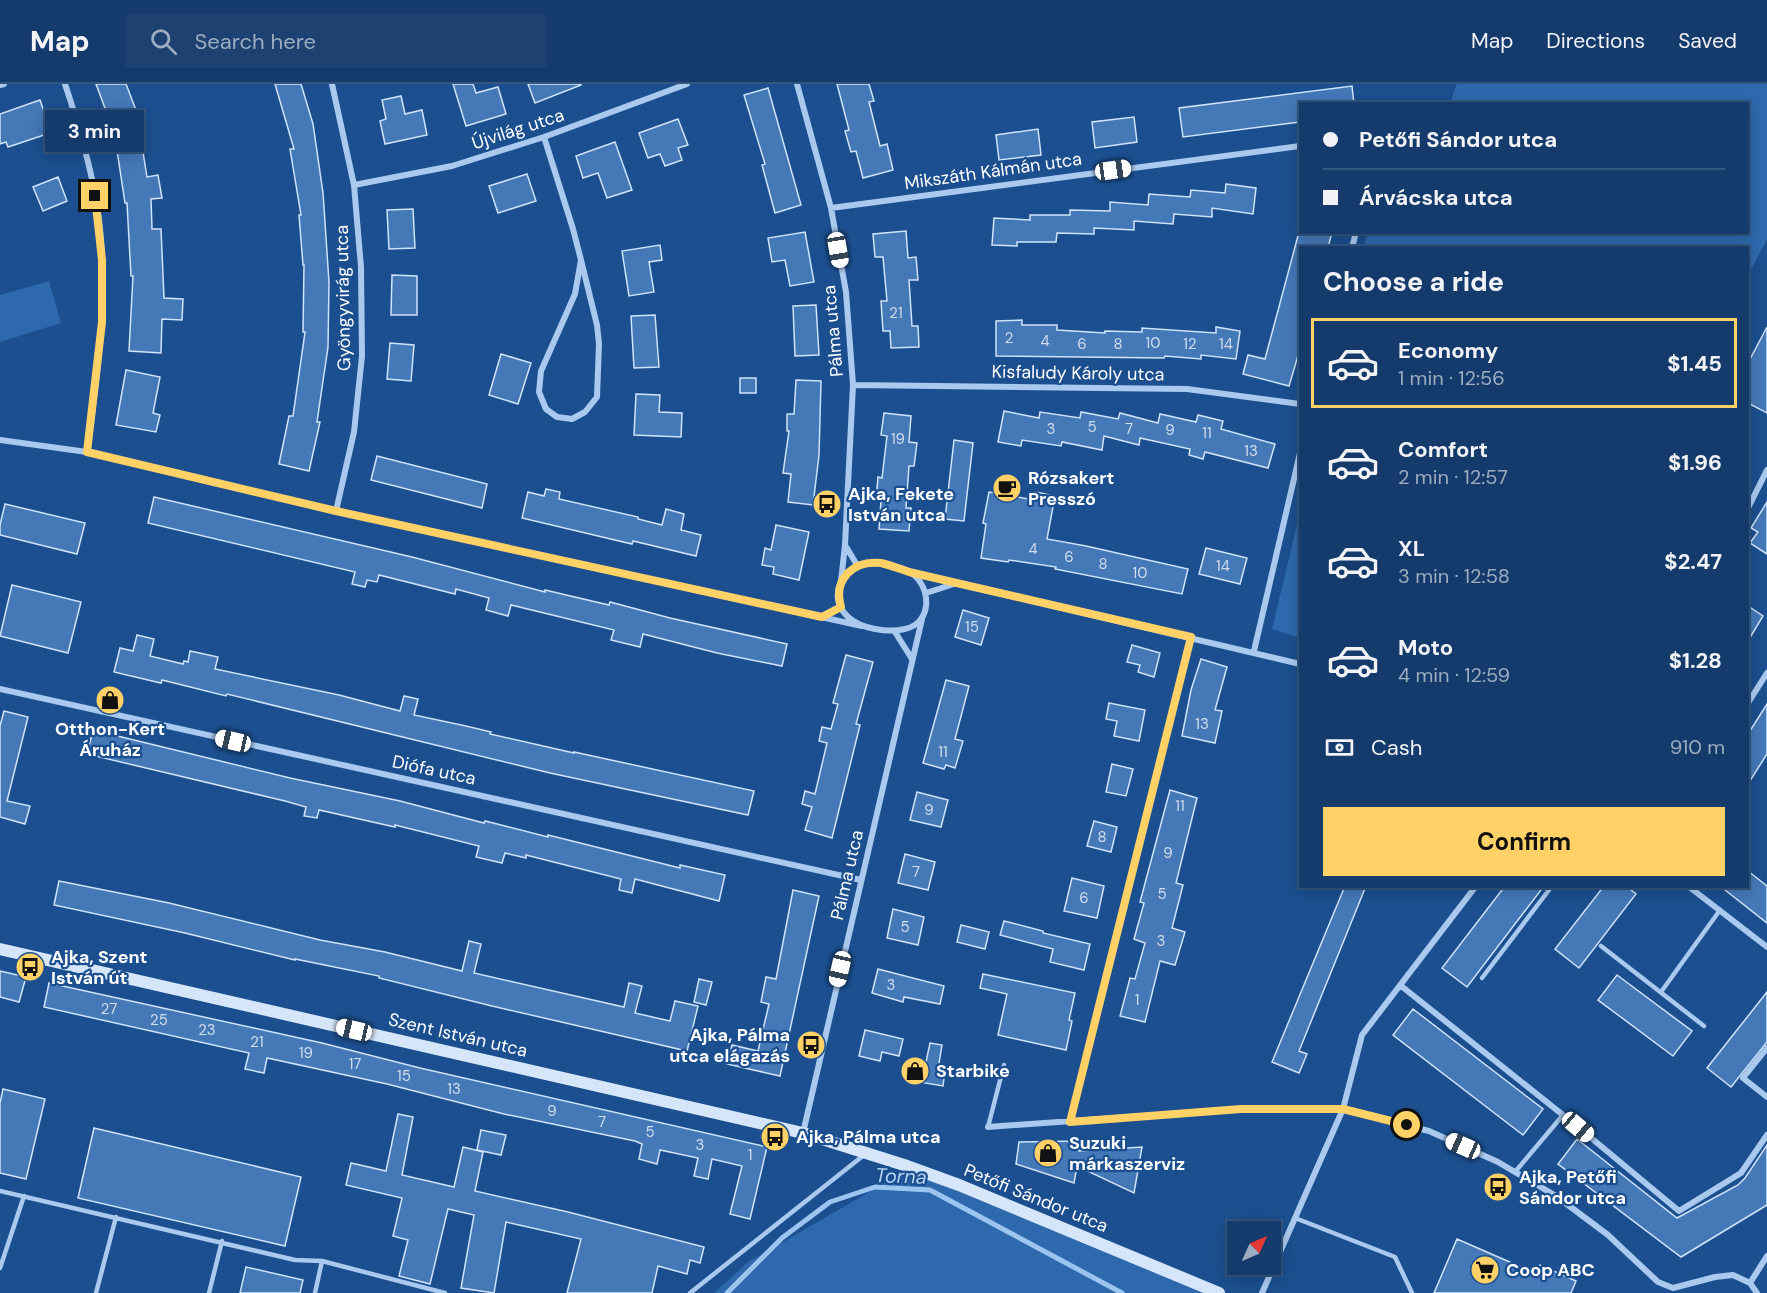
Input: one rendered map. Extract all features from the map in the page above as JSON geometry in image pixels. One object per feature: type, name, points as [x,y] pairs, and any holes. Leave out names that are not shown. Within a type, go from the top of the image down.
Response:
[{"type":"main road","name":"Szent István utca","points":[[0,949],[803,1133]]},
{"type":"main road","name":"Petőfi Sándor utca","points":[[803,1133],[959,1185],[1219,1293]]},
{"type":"street","points":[[65,84],[82,136],[95,196],[102,260],[102,322],[87,452]]},
{"type":"street","name":"Gyöngyvirág utca","points":[[332,84],[354,185],[361,267],[362,356],[354,432],[336,511]]},
{"type":"street","name":"Újvilág utca","points":[[354,185],[452,166],[544,137],[687,84]]},
{"type":"street","name":"Pálma utca","points":[[797,84],[831,208],[846,292],[853,385],[845,544],[838,598],[841,607]]},
{"type":"street","points":[[544,137],[581,260],[597,325],[599,344],[597,397],[585,412],[572,419],[557,417],[546,409],[539,392],[541,371],[575,294],[581,260]]},
{"type":"street","name":"Mikszáth Kálmán utca","points":[[831,208],[1299,146]]},
{"type":"street","name":"Kisfaludy Károly utca","points":[[853,385],[1187,389],[1299,404]]},
{"type":"street","points":[[0,440],[87,452],[336,511],[862,626],[895,632],[911,628],[922,620]]},
{"type":"street","points":[[1254,651],[1299,457]]},
{"type":"street","points":[[1749,506],[1767,470]]},
{"type":"street","points":[[845,544],[858,565]]},
{"type":"street","points":[[841,581],[858,565],[882,563],[909,572],[1299,663]]},
{"type":"street","points":[[909,572],[922,583],[926,592],[958,583]]},
{"type":"street","name":"Pálma utca","points":[[803,1133],[926,603],[926,592]]},
{"type":"street","points":[[822,617],[841,607],[848,617],[862,626]]},
{"type":"street","points":[[895,632],[912,659]]},
{"type":"street","points":[[1070,1122],[1191,637]]},
{"type":"street","points":[[1749,701],[1767,673]]},
{"type":"street","name":"Diófa utca","points":[[0,689],[861,880]]},
{"type":"street","points":[[1262,1293],[1343,1109],[1362,1035],[1474,888]]},
{"type":"street","points":[[1691,888],[1767,947]]},
{"type":"street","points":[[1400,985],[1679,1211],[1741,1173],[1767,1135]]},
{"type":"street","points":[[1767,1048],[1743,1078],[1767,1097]]},
{"type":"street","points":[[988,1127],[1241,1109],[1343,1109],[1429,1131],[1498,1162],[1556,1196],[1608,1235],[1658,1282],[1665,1293]]},
{"type":"street","points":[[1750,1283],[1767,1256]]},
{"type":"street","points":[[1658,1282],[1673,1288],[1715,1277],[1733,1275],[1750,1283],[1757,1293]]},
{"type":"lane","points":[[1482,978],[1550,888]]},
{"type":"lane","points":[[1660,992],[1720,910]]},
{"type":"lane","points":[[1601,946],[1704,1026]]},
{"type":"lane","points":[[988,1127],[1004,1065]]},
{"type":"lane","points":[[1515,1172],[1563,1115]]},
{"type":"lane","points":[[690,1293],[866,1153]]},
{"type":"lane","points":[[0,1191],[222,1241],[295,1260],[322,1261],[445,1293]]},
{"type":"lane","points":[[0,1268],[24,1196]]},
{"type":"lane","points":[[96,1293],[116,1217]]},
{"type":"lane","points":[[1295,1218],[1395,1257],[1412,1293]]},
{"type":"lane","points":[[209,1293],[222,1241]]},
{"type":"lane","points":[[315,1293],[322,1261]]},
{"type":"shaded area","points":[[1457,84],[1767,84],[1767,239],[1749,274],[1749,246],[1364,246],[1367,234],[1749,234],[1749,102],[1450,102]]},
{"type":"shaded area","points":[[49,281],[61,323],[0,342],[0,295]]},
{"type":"shaded area","points":[[1299,516],[1299,638],[1272,629]]},
{"type":"shaded area","points":[[909,1169],[1212,1293],[714,1293],[748,1262]]},
{"type":"building","points":[[96,84],[126,84],[139,118],[112,127]]},
{"type":"building","points":[[275,84],[301,84],[313,124],[323,193],[329,282],[328,347],[317,422],[320,422],[309,471],[279,464],[289,416],[293,416],[305,332],[303,332],[304,265],[299,215],[301,215],[290,149],[294,149]]},
{"type":"building","points":[[453,84],[473,84],[476,93],[498,87],[506,114],[466,126]]},
{"type":"building","points":[[528,84],[581,84],[581,85],[535,103]]},
{"type":"building","points":[[837,84],[869,84],[874,101],[869,102],[880,146],[887,144],[893,170],[863,178],[856,151],[851,152],[845,131],[849,130]]},
{"type":"building","points":[[1352,86],[1354,102],[1299,102],[1299,122],[1183,137],[1179,108]]},
{"type":"building","points":[[768,88],[801,205],[775,213],[762,165],[765,164],[744,95]]},
{"type":"building","points":[[401,96],[405,114],[422,110],[427,135],[385,144],[380,121],[386,119],[382,100]]},
{"type":"building","points":[[40,100],[49,126],[45,128],[47,134],[8,147],[6,142],[0,144],[0,114]]},
{"type":"building","points":[[1134,117],[1137,142],[1095,148],[1092,122]]},
{"type":"building","points":[[678,119],[688,145],[678,148],[682,160],[665,166],[660,154],[648,158],[639,133]]},
{"type":"building","points":[[1038,129],[1041,155],[999,160],[996,135]]},
{"type":"building","points":[[615,142],[632,190],[607,198],[598,173],[583,178],[576,156]]},
{"type":"building","points":[[142,146],[147,177],[158,175],[162,198],[151,199],[152,229],[161,229],[164,298],[183,299],[182,320],[162,319],[161,353],[129,351],[133,276],[131,276],[127,203],[125,203],[117,150]]},
{"type":"building","points":[[527,174],[536,201],[498,213],[489,186]]},
{"type":"building","points":[[58,177],[67,201],[43,211],[33,187]]},
{"type":"building","points":[[1226,184],[1256,188],[1253,214],[1212,208],[1212,217],[1174,214],[1173,224],[1134,221],[1134,230],[1094,228],[1094,234],[1057,233],[1056,242],[1017,242],[1017,246],[992,245],[994,218],[1030,220],[1030,215],[1070,215],[1070,210],[1110,211],[1110,202],[1148,205],[1149,194],[1190,197],[1191,190],[1225,193]]},
{"type":"building","points":[[413,209],[415,248],[389,249],[387,210]]},
{"type":"building","points":[[906,231],[908,258],[916,257],[918,280],[909,280],[912,326],[918,326],[919,347],[891,348],[890,331],[883,331],[881,301],[887,301],[883,257],[875,257],[873,234]]},
{"type":"building","points":[[805,232],[814,282],[790,286],[785,260],[772,262],[768,238]]},
{"type":"building","points":[[1299,232],[1299,234],[1332,234],[1328,246],[1299,246],[1299,352],[1289,386],[1243,374],[1248,355],[1265,359]]},
{"type":"building","points":[[660,245],[662,260],[649,262],[654,292],[629,296],[622,251]]},
{"type":"building","points":[[392,275],[417,276],[417,315],[391,315]]},
{"type":"building","points":[[816,305],[819,355],[795,356],[793,306]]},
{"type":"building","points":[[655,315],[659,367],[634,368],[631,316]]},
{"type":"building","points":[[1022,320],[1022,325],[1057,325],[1057,330],[1105,333],[1105,331],[1142,332],[1142,328],[1216,333],[1216,327],[1240,331],[1236,359],[1201,355],[1201,359],[1165,356],[1164,358],[996,356],[996,321]]},
{"type":"building","points":[[1767,327],[1767,413],[1749,404],[1749,361]]},
{"type":"building","points":[[390,343],[414,345],[411,381],[387,379]]},
{"type":"building","points":[[501,354],[531,363],[518,404],[489,395]]},
{"type":"building","points":[[126,370],[160,377],[153,413],[160,415],[156,432],[116,425]]},
{"type":"building","points":[[740,378],[756,378],[756,393],[740,393]]},
{"type":"building","points":[[796,380],[821,381],[819,455],[813,505],[788,502],[791,474],[783,473],[789,431],[787,431],[787,414],[794,414]]},
{"type":"building","points":[[636,394],[660,395],[659,412],[682,413],[681,437],[634,435]]},
{"type":"building","points":[[1004,411],[1039,418],[1040,412],[1080,418],[1081,412],[1118,419],[1120,413],[1158,423],[1160,414],[1196,422],[1198,415],[1223,421],[1221,429],[1275,444],[1268,468],[1205,452],[1203,459],[1189,455],[1190,449],[1140,438],[1139,445],[1104,436],[1102,450],[1062,442],[1061,446],[1022,440],[1021,446],[998,442]]},
{"type":"building","points":[[884,413],[911,416],[909,442],[917,443],[914,466],[909,466],[906,508],[911,508],[909,531],[879,529],[881,501],[876,500],[878,477],[882,478],[887,436],[881,435]]},
{"type":"building","points":[[954,440],[973,443],[964,521],[945,519]]},
{"type":"building","points":[[377,456],[487,484],[482,508],[371,480]]},
{"type":"building","points":[[546,489],[560,492],[559,499],[638,517],[638,519],[662,525],[666,509],[684,514],[681,530],[701,535],[696,556],[633,541],[632,544],[522,518],[528,492],[544,496]]},
{"type":"building","points":[[989,492],[1034,500],[1036,492],[1055,496],[1047,539],[1188,569],[1182,594],[1055,569],[1056,567],[981,558],[986,524],[983,523]]},
{"type":"building","points":[[154,497],[412,557],[545,592],[545,590],[609,605],[610,602],[787,644],[782,666],[717,653],[643,634],[640,647],[611,640],[614,630],[511,605],[508,616],[486,610],[489,598],[456,589],[455,594],[379,575],[377,582],[367,580],[365,587],[352,584],[355,572],[148,523]]},
{"type":"building","points":[[1767,502],[1767,554],[1750,543],[1758,532],[1751,528]]},
{"type":"building","points":[[5,504],[85,523],[77,554],[0,535]]},
{"type":"building","points":[[776,525],[809,532],[799,580],[773,574],[774,567],[762,565],[765,548],[771,550]]},
{"type":"building","points":[[1206,548],[1247,558],[1240,584],[1199,574]]},
{"type":"building","points":[[12,585],[81,602],[68,653],[0,636]]},
{"type":"building","points":[[1749,607],[1763,616],[1749,639]]},
{"type":"building","points":[[963,610],[989,618],[981,645],[955,637]]},
{"type":"building","points":[[137,635],[154,639],[150,656],[183,664],[184,661],[188,662],[190,651],[218,657],[215,669],[339,695],[400,711],[404,696],[418,699],[414,715],[574,753],[754,791],[748,815],[550,773],[227,694],[226,696],[162,680],[161,683],[114,672],[120,648],[133,651]]},
{"type":"building","points":[[1132,645],[1160,653],[1154,677],[1138,672],[1140,665],[1127,662]]},
{"type":"building","points":[[846,655],[873,662],[856,724],[860,725],[832,838],[805,830],[812,807],[802,804],[805,791],[815,794],[827,743],[819,741],[822,727],[831,729],[838,704],[833,703]]},
{"type":"building","points":[[1201,659],[1227,667],[1215,710],[1222,711],[1215,743],[1182,736],[1191,690]]},
{"type":"building","points":[[946,680],[969,686],[955,739],[963,741],[955,768],[946,765],[944,769],[923,763]]},
{"type":"building","points":[[1109,703],[1145,710],[1139,741],[1114,736],[1117,721],[1106,719]]},
{"type":"building","points":[[1767,704],[1767,754],[1749,782],[1749,732]]},
{"type":"building","points":[[4,711],[28,717],[7,801],[30,806],[25,824],[0,817],[0,726]]},
{"type":"building","points":[[93,730],[290,778],[400,801],[484,823],[485,821],[548,837],[548,835],[680,868],[680,865],[725,875],[719,901],[635,879],[632,893],[619,890],[621,879],[526,855],[526,858],[505,853],[502,863],[476,857],[479,846],[395,825],[395,827],[319,810],[317,818],[304,816],[306,807],[285,801],[87,754]]},
{"type":"building","points":[[1112,764],[1133,769],[1126,796],[1106,792]]},
{"type":"building","points":[[1170,790],[1197,798],[1176,883],[1183,885],[1172,928],[1185,932],[1175,965],[1160,961],[1145,1022],[1120,1016],[1130,978],[1135,979],[1145,943],[1134,939],[1144,903],[1140,902]]},
{"type":"building","points":[[917,792],[948,800],[941,827],[910,820]]},
{"type":"building","points":[[1094,821],[1117,827],[1111,852],[1087,846]]},
{"type":"building","points":[[905,854],[935,862],[928,890],[898,883]]},
{"type":"building","points":[[1749,872],[1767,886],[1767,923],[1723,888],[1749,888]]},
{"type":"building","points":[[1072,878],[1104,886],[1097,918],[1064,911]]},
{"type":"building","points":[[59,881],[169,903],[320,940],[385,952],[462,971],[469,941],[481,944],[474,973],[624,1007],[629,983],[642,986],[635,1013],[670,1021],[675,1001],[698,1006],[687,1051],[492,1006],[379,978],[379,976],[295,960],[185,933],[54,905]]},
{"type":"building","points":[[1344,888],[1365,888],[1299,1051],[1307,1054],[1299,1073],[1272,1062]]},
{"type":"building","points":[[1503,888],[1542,888],[1467,987],[1442,968]]},
{"type":"building","points":[[1602,888],[1628,888],[1636,894],[1579,968],[1555,949]]},
{"type":"building","points":[[793,890],[819,896],[780,1076],[727,1064],[732,1045],[758,1051],[769,1004],[761,1002],[766,977],[776,979]]},
{"type":"building","points":[[893,909],[924,917],[918,945],[887,938]]},
{"type":"building","points":[[1004,921],[1090,944],[1084,970],[1050,962],[1053,949],[1000,935]]},
{"type":"building","points":[[961,925],[989,932],[985,949],[957,942]]},
{"type":"building","points":[[878,969],[944,986],[940,1004],[904,997],[903,1002],[872,993]]},
{"type":"building","points":[[0,971],[26,977],[19,1002],[0,997]]},
{"type":"building","points":[[983,974],[1075,993],[1066,1050],[998,1035],[1007,994],[980,988]]},
{"type":"building","points":[[1617,975],[1692,1031],[1673,1056],[1598,1000]]},
{"type":"building","points":[[699,979],[712,982],[706,1005],[694,1002]]},
{"type":"building","points":[[49,983],[322,1043],[420,1068],[767,1147],[750,1219],[730,1214],[742,1166],[712,1159],[708,1179],[694,1176],[698,1158],[660,1150],[657,1164],[639,1159],[642,1144],[635,1141],[504,1114],[387,1084],[267,1058],[264,1073],[245,1069],[249,1053],[44,1007]]},
{"type":"building","points":[[1767,992],[1767,1042],[1731,1087],[1707,1068]]},
{"type":"building","points":[[1413,1009],[1543,1109],[1523,1135],[1393,1035]]},
{"type":"building","points":[[865,1030],[903,1039],[899,1056],[882,1052],[880,1061],[859,1056]]},
{"type":"building","points":[[930,1043],[942,1045],[938,1069],[945,1070],[943,1086],[907,1080],[911,1060],[926,1062]]},
{"type":"building","points":[[3,1089],[45,1099],[26,1179],[0,1173],[0,1103]]},
{"type":"building","points":[[398,1114],[413,1117],[402,1175],[454,1187],[463,1147],[483,1152],[475,1191],[704,1247],[700,1263],[690,1260],[687,1274],[658,1266],[652,1293],[567,1293],[581,1239],[506,1222],[494,1293],[461,1288],[474,1215],[448,1209],[430,1284],[399,1276],[408,1240],[393,1236],[402,1198],[346,1185],[351,1163],[386,1171]]},
{"type":"building","points":[[94,1128],[301,1177],[285,1246],[78,1198]]},
{"type":"building","points":[[481,1130],[506,1135],[501,1155],[477,1150]]},
{"type":"building","points":[[1577,1139],[1677,1218],[1738,1185],[1767,1145],[1767,1205],[1681,1257],[1558,1164]]},
{"type":"building","points":[[1081,1141],[1079,1151],[1142,1147],[1134,1193],[1077,1166],[1074,1183],[1016,1164],[1019,1142]]},
{"type":"building","name":"Coop ABC","points":[[1457,1239],[1537,1274],[1540,1265],[1576,1281],[1571,1293],[1434,1293]]},
{"type":"building","points":[[246,1267],[303,1280],[300,1293],[240,1293]]},
{"type":"waterway","name":"Torna","points":[[727,1293],[782,1238],[830,1202],[875,1187],[930,1190],[1122,1293]]},
{"type":"place","name":"Rózsakert Presszó","points":[[1007,488]]},
{"type":"place","name":"Ajka, Fekete István utca","points":[[827,504]]},
{"type":"place","name":"Otthon-Kert Áruház","points":[[110,700]]},
{"type":"place","name":"Ajka, Szent István út","points":[[30,967]]},
{"type":"place","name":"Ajka, Pálma utca elágazás","points":[[811,1045]]},
{"type":"place","name":"Starbike","points":[[915,1071]]},
{"type":"place","name":"Ajka, Pálma utca","points":[[775,1137]]},
{"type":"place","name":"Suzuki márkaszerviz","points":[[1048,1153]]},
{"type":"place","name":"Ajka, Petőfi Sándor utca","points":[[1498,1187]]},
{"type":"place","name":"Coop ABC","points":[[1485,1270]]},
{"type":"route","points":[[95,196],[102,260],[102,322],[97,383],[87,452],[336,511],[822,617],[841,607],[838,598],[841,581],[849,571],[858,565],[882,563],[909,572],[1191,637],[1070,1122],[1241,1109],[1343,1109],[1407,1125]]}]
